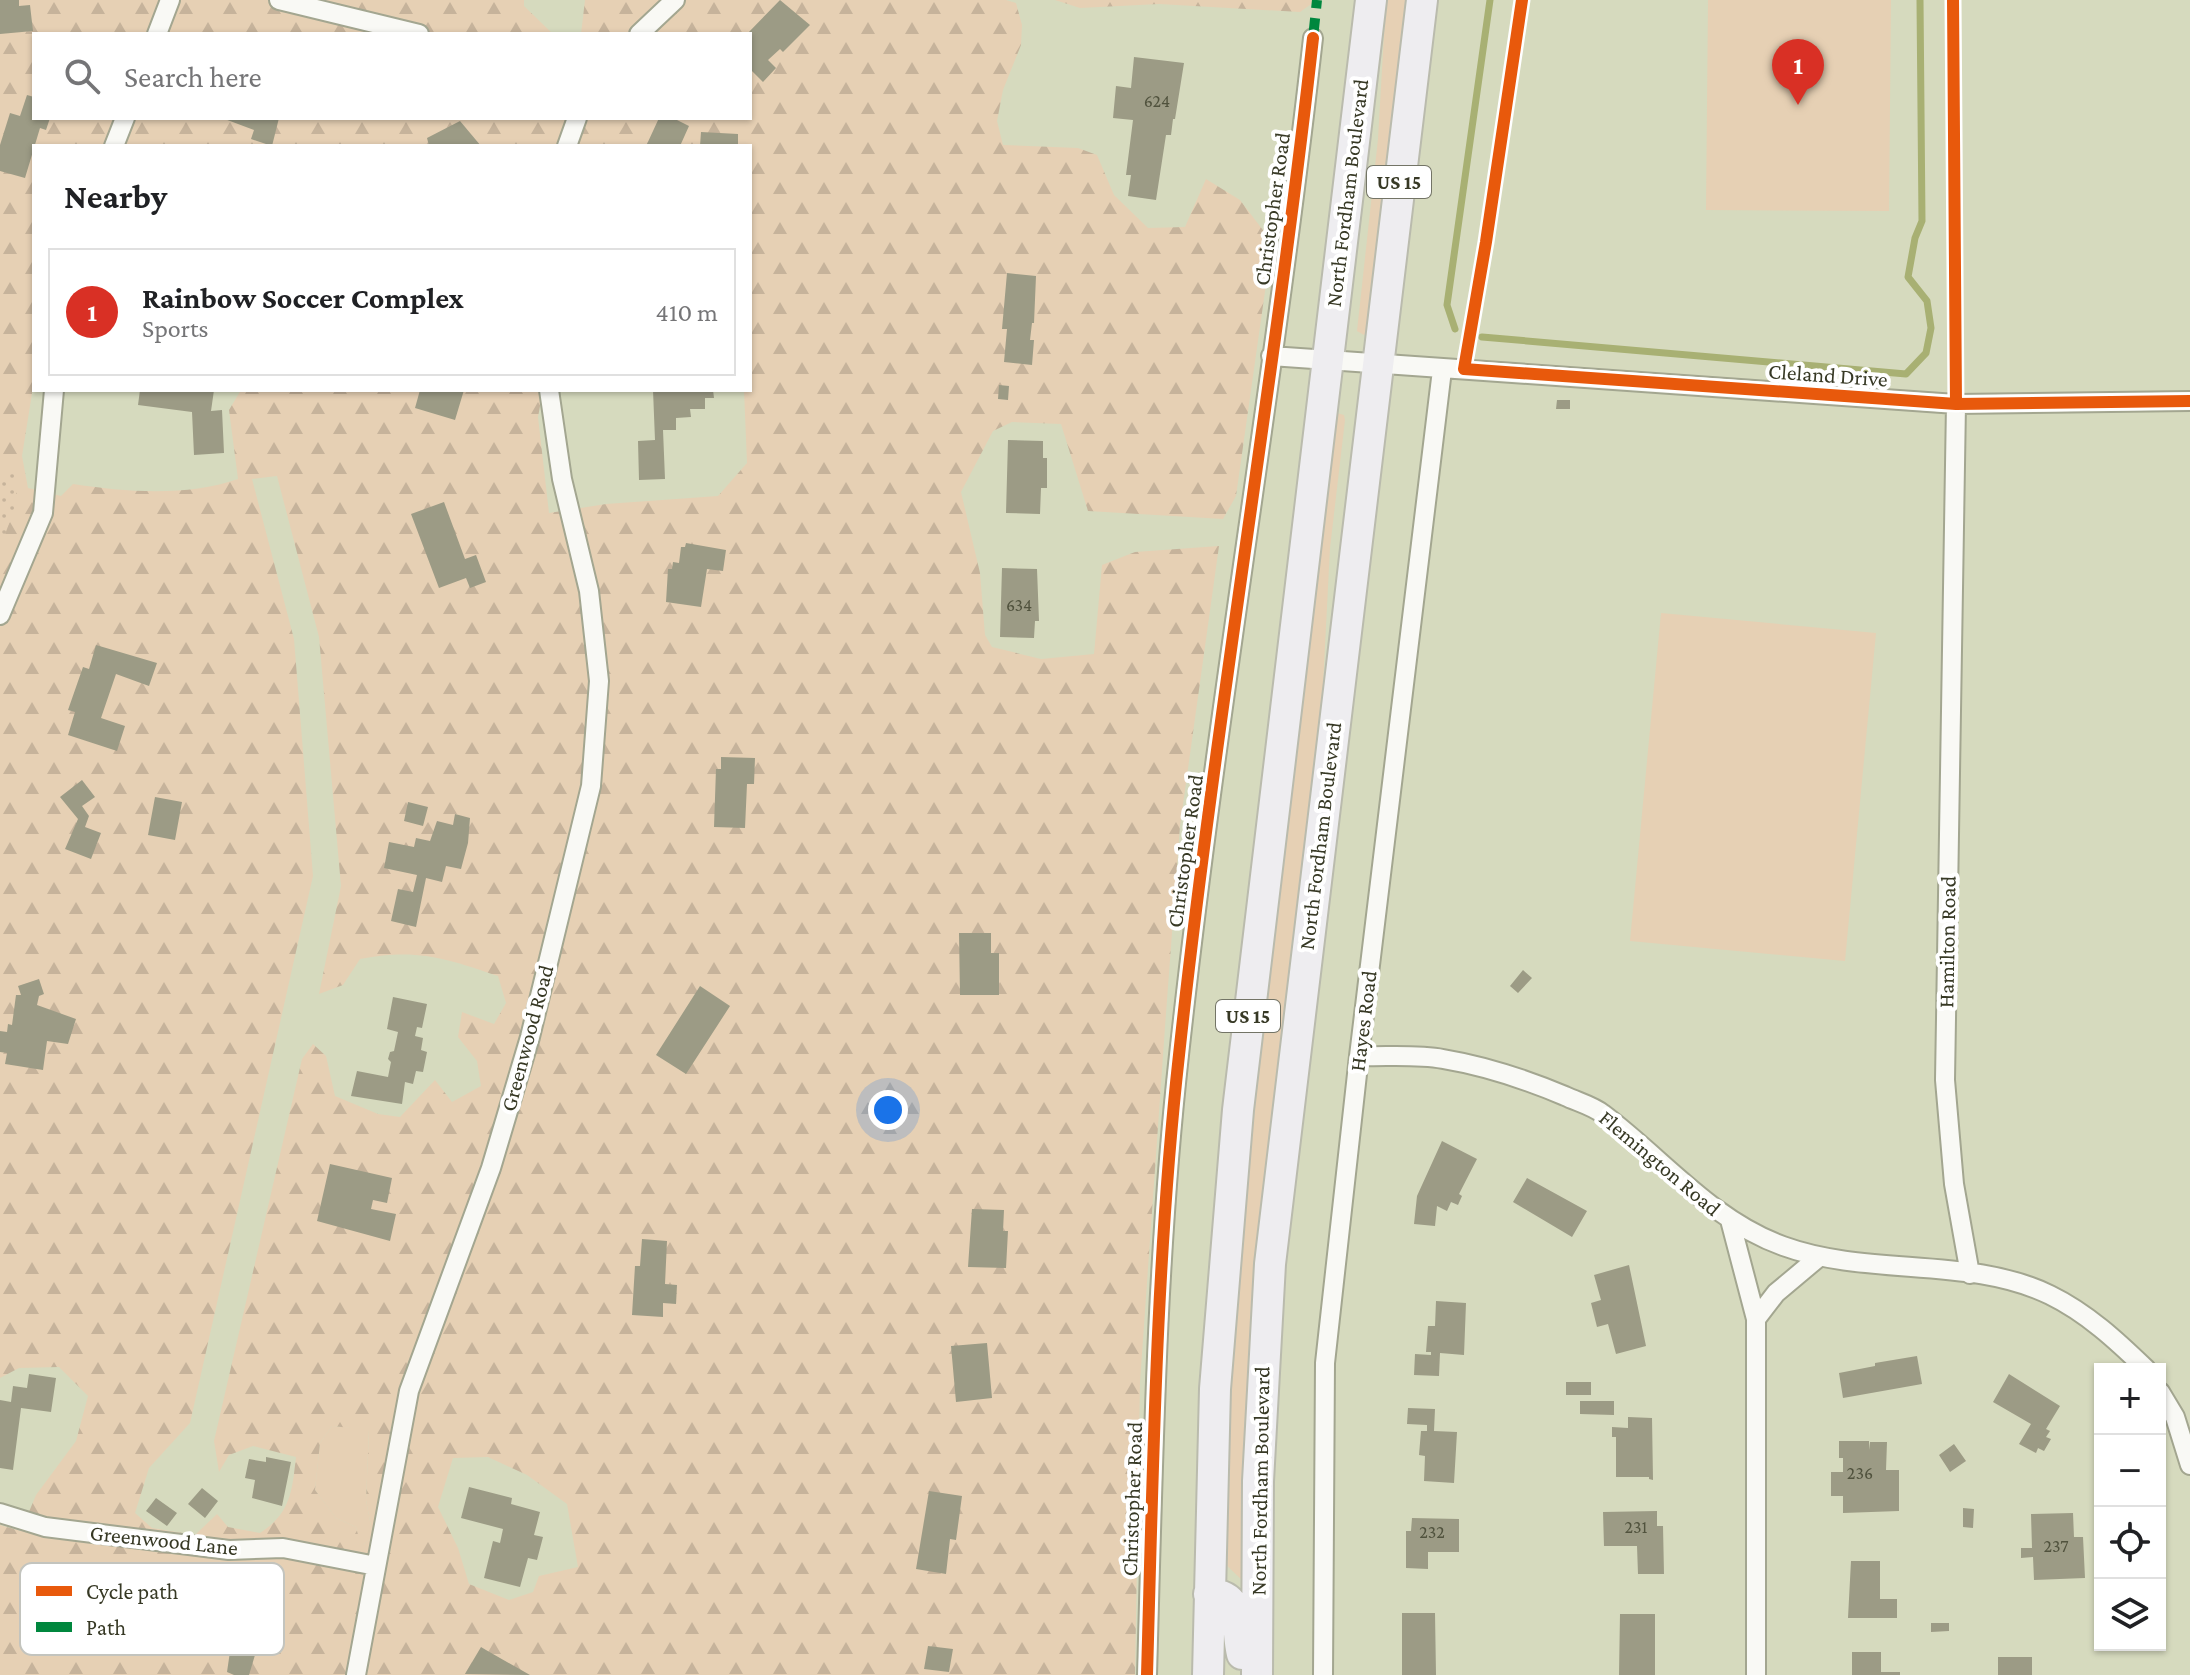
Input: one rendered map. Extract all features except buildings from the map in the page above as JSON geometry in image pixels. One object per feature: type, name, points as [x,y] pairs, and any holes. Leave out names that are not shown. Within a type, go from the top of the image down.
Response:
[{"type":"highway","name":"North Fordham Boulevard","points":[[1208,1675],[1215,1389],[1235,1140],[1371,0]]},
{"type":"highway","name":"North Fordham Boulevard","points":[[1257,1675],[1258,1481],[1270,1264],[1422,0]]},
{"type":"highway","points":[[1209,1594],[1223,1594],[1230,1599],[1236,1612],[1241,1651],[1249,1675]]},
{"type":"street","points":[[158,32],[170,0]]},
{"type":"street","points":[[279,0],[411,32]]},
{"type":"street","points":[[641,32],[675,0]]},
{"type":"street","name":"Christopher Road","points":[[1147,1675],[1156,1359],[1178,1059],[1296,189],[1313,38]]},
{"type":"street","points":[[115,144],[124,120]]},
{"type":"street","points":[[568,144],[576,120]]},
{"type":"street","name":"Cleland Drive","points":[[1271,356],[1956,404],[2190,401]]},
{"type":"street","name":"Hayes Road","points":[[1323,1675],[1325,1363],[1442,370]]},
{"type":"street","points":[[0,615],[43,513],[54,392]]},
{"type":"street","name":"Greenwood Road","points":[[356,1675],[409,1391],[491,1168],[530,1037],[591,786],[599,681],[589,591],[562,479],[549,392]]},
{"type":"street","name":"Hamilton Road","points":[[1956,404],[1945,1080],[1954,1184],[1970,1274]]},
{"type":"street","name":"Flemington Road","points":[[1359,1056],[1442,1059],[1533,1083],[1600,1111],[1730,1220],[1781,1245],[1819,1257],[1861,1264],[1970,1274]]},
{"type":"street","name":"Flemington Road","points":[[1730,1220],[1756,1319],[1756,1675]]},
{"type":"street","points":[[1756,1319],[1776,1293],[1819,1257]]},
{"type":"street","points":[[1970,1274],[2049,1294],[2083,1315],[2140,1363]]},
{"type":"street","points":[[2166,1402],[2175,1417],[2190,1465]]},
{"type":"street","name":"Greenwood Lane","points":[[0,1513],[45,1527],[229,1550],[283,1548],[376,1566]]},
{"type":"green space","points":[[0,0],[524,0],[524,6],[551,32],[32,32],[32,120],[752,120],[752,32],[581,32],[585,0],[1006,0],[1016,3],[1022,25],[1021,45],[1003,90],[997,121],[1003,145],[1078,148],[1097,155],[1114,195],[1148,228],[1185,227],[1206,179],[1240,200],[1272,242],[1236,496],[1223,519],[1088,511],[1061,424],[1012,422],[993,431],[961,492],[980,573],[985,635],[992,647],[1041,659],[1094,654],[1102,565],[1135,552],[1219,546],[1180,826],[1165,1027],[1140,1382],[1135,1675],[0,1675],[0,1525],[21,1531],[36,1495],[76,1441],[88,1396],[59,1367],[19,1368],[0,1378]],"holes":[[[277,476],[319,637],[341,886],[319,994],[343,985],[360,959],[398,954],[446,960],[498,976],[506,1003],[494,1024],[462,1012],[458,1037],[477,1061],[481,1086],[452,1102],[435,1080],[400,1117],[378,1114],[335,1096],[326,1056],[313,1044],[302,1059],[214,1441],[219,1472],[229,1455],[253,1446],[296,1457],[291,1491],[284,1509],[260,1533],[228,1527],[217,1514],[195,1535],[152,1528],[135,1513],[149,1468],[190,1423],[313,876],[294,639],[252,479]],[[332,1426],[369,1430],[366,1500],[373,1537],[361,1546],[356,1527],[336,1518],[315,1490],[320,1443]],[[488,1457],[527,1475],[567,1504],[578,1567],[539,1576],[533,1592],[509,1600],[469,1584],[458,1548],[438,1507],[453,1458]]]},
{"type":"green space","points":[[1055,0],[1317,0],[1300,12],[1159,4],[1080,8]]},
{"type":"green space","points":[[1386,0],[1408,0],[1368,330],[1364,335],[1357,331],[1378,139]]},
{"type":"green space","points":[[1708,0],[1891,0],[1889,211],[1706,210]]},
{"type":"green space","points":[[1337,413],[1344,415],[1345,420],[1330,548],[1321,724],[1244,1582],[1221,1560],[1237,1243]]},
{"type":"green space","points":[[19,472],[14,510],[0,548],[0,473]]},
{"type":"green space","points":[[1661,613],[1876,633],[1845,961],[1630,941]]},
{"type":"green space","points":[[332,1426],[369,1429],[366,1500],[373,1537],[360,1547],[356,1527],[336,1518],[315,1490],[320,1443]]},
{"type":"waterway","points":[[1455,329],[1447,305],[1490,0]]},
{"type":"waterway","points":[[1482,337],[1906,374],[1926,353],[1931,328],[1927,301],[1908,277],[1915,238],[1922,221],[1920,0]]},
{"type":"marked path","points":[[1313,38],[1317,0]]},
{"type":"cycle path","points":[[1522,0],[1464,369],[1956,404],[2190,401]]},
{"type":"cycle path","points":[[1953,0],[1956,404]]},
{"type":"cycle path","points":[[1147,1675],[1160,1287],[1171,1132],[1210,800],[1281,293],[1313,38]]},
{"type":"place","name":"Rainbow Soccer Complex","points":[[1798,105]]}]
